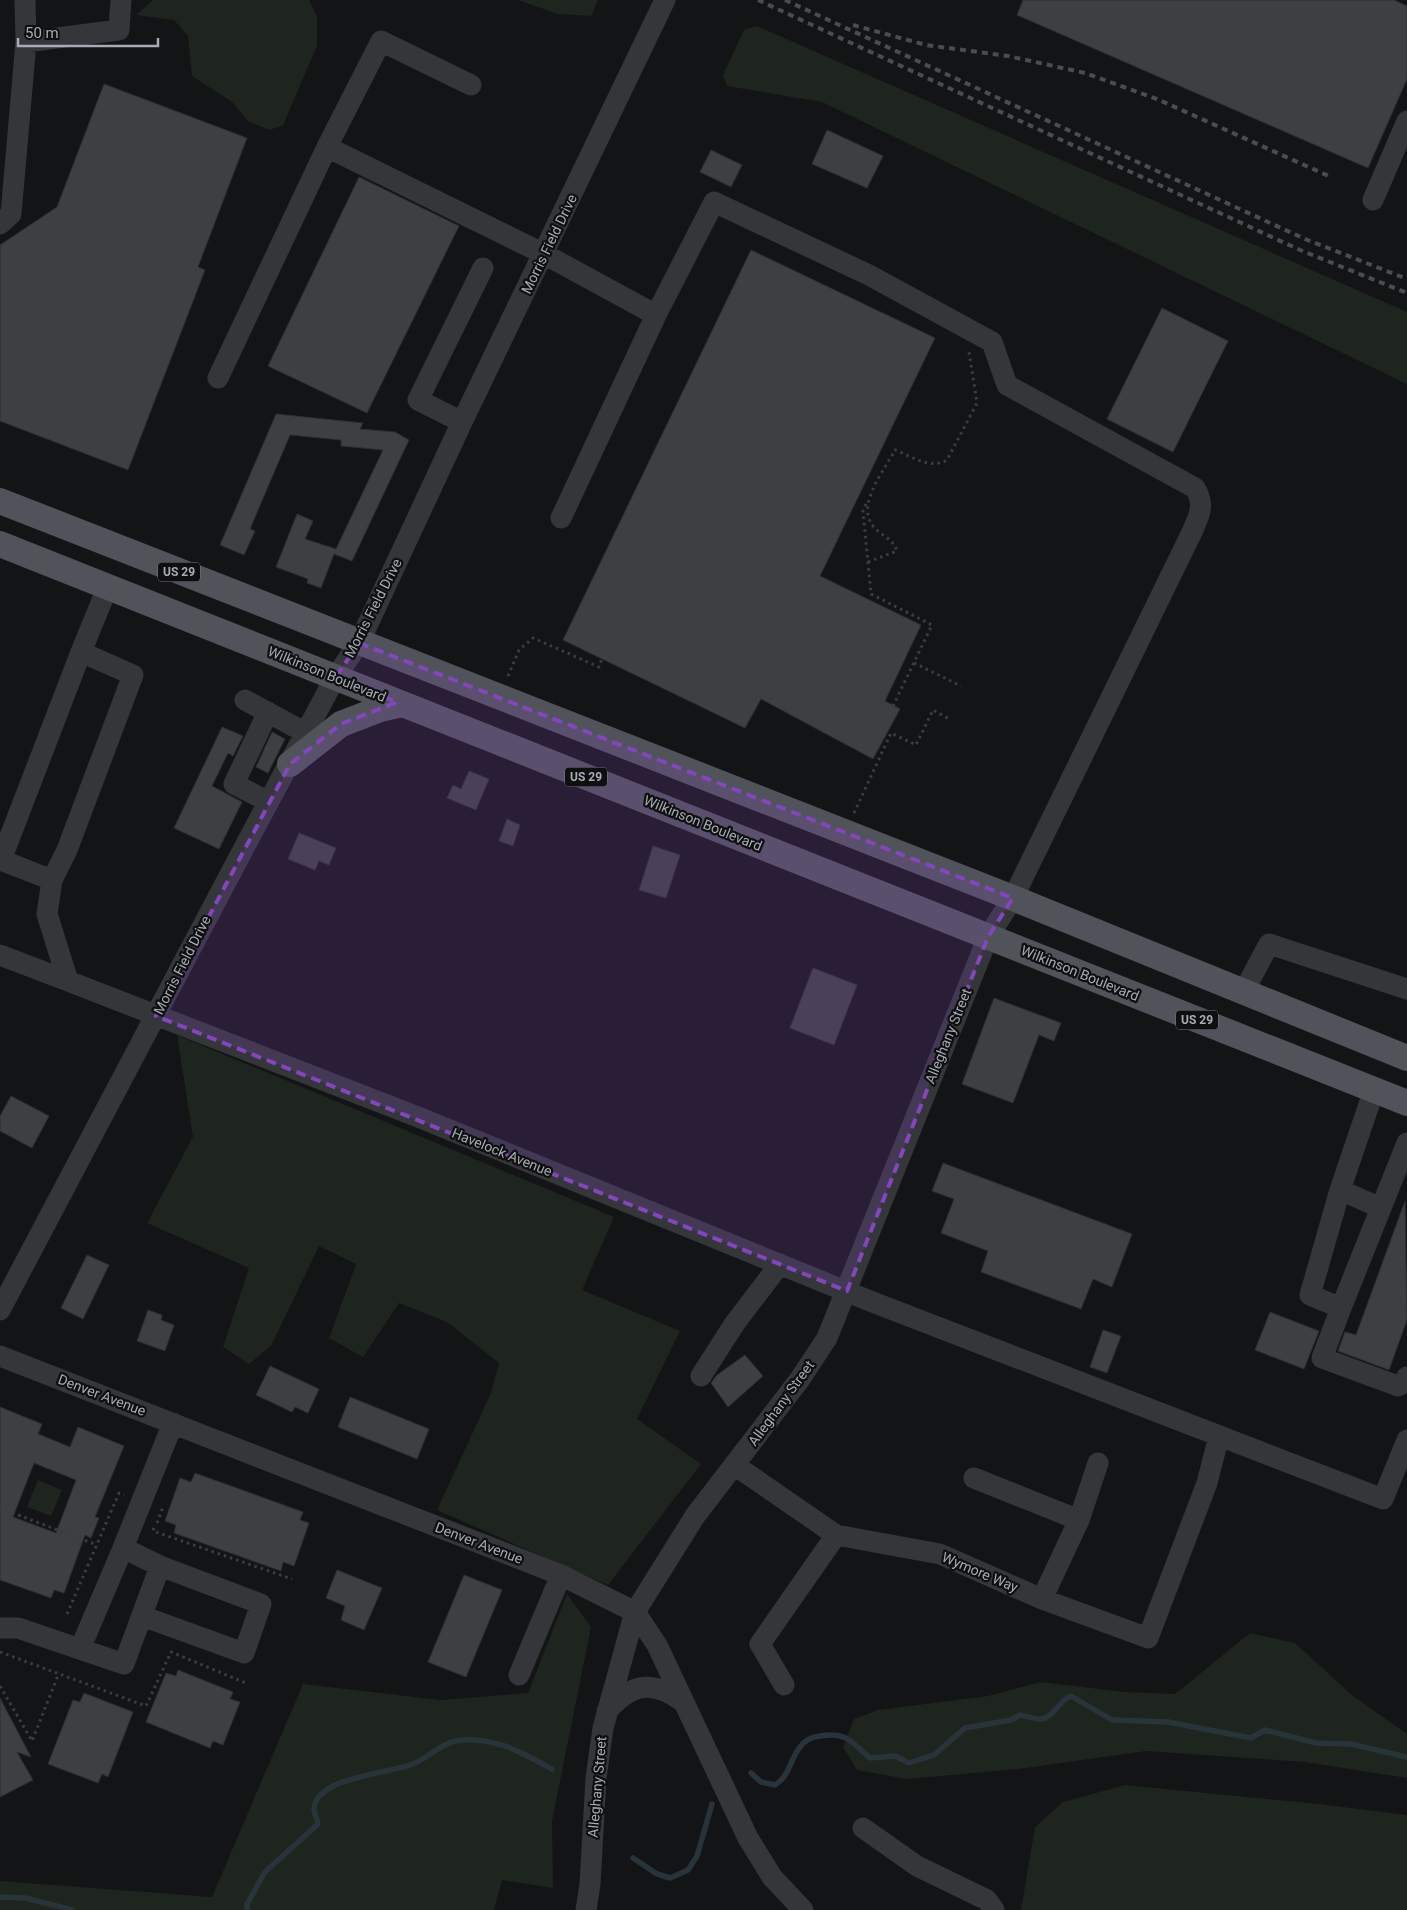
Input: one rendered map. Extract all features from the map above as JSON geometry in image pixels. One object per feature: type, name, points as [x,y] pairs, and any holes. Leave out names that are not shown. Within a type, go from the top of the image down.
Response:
[{"type":"main road","name":"US 29","points":[[0,501],[1014,898],[1407,1058]]},
{"type":"main road","name":"Wilkinson Boulevard","points":[[0,544],[1407,1103]]},
{"type":"main road","points":[[290,764],[341,724],[380,709],[402,704]]},
{"type":"street","points":[[0,224],[11,214],[26,42],[25,0]]},
{"type":"street","points":[[26,42],[119,30],[121,0]]},
{"type":"street","name":"Morris Field Drive","points":[[0,1310],[335,678],[359,643],[462,422],[661,8]]},
{"type":"street","points":[[218,378],[327,147],[381,41],[470,85]]},
{"type":"street","points":[[1373,200],[1407,121]]},
{"type":"street","points":[[327,147],[544,254],[656,315],[561,518]]},
{"type":"street","name":"Alleghany Street","points":[[586,1910],[590,1884],[596,1778],[607,1711],[635,1612],[695,1516],[736,1466],[800,1380],[827,1338],[988,936],[1014,898],[1192,530],[1200,511],[1201,498],[1195,488],[1007,385],[992,342],[869,275],[714,202],[656,315]]},
{"type":"street","points":[[462,422],[418,400],[482,268]]},
{"type":"street","points":[[52,880],[1,860],[108,586]]},
{"type":"street","points":[[68,981],[47,914],[52,880],[67,850],[133,675],[81,652]]},
{"type":"street","points":[[245,700],[306,733]]},
{"type":"street","points":[[268,712],[234,784],[269,802]]},
{"type":"street","points":[[1244,991],[1269,944],[1407,989]]},
{"type":"street","name":"Havelock Avenue","points":[[0,955],[418,1117],[847,1291],[1383,1499],[1407,1440]]},
{"type":"street","points":[[1341,1308],[1310,1295],[1340,1190],[1374,1090]]},
{"type":"street","points":[[1407,1143],[1322,1358],[1398,1386],[1405,1382],[1407,1377]]},
{"type":"street","points":[[1340,1190],[1381,1208]]},
{"type":"street","points":[[701,1376],[735,1323],[780,1264]]},
{"type":"street","name":"Denver Avenue","points":[[0,1356],[561,1575],[635,1612],[657,1645],[682,1701],[760,1858],[772,1877],[803,1910]]},
{"type":"street","points":[[80,1649],[173,1423]]},
{"type":"street","name":"Wymore Way","points":[[736,1466],[836,1534],[940,1554],[1042,1599],[1148,1638],[1207,1483],[1219,1436]]},
{"type":"street","points":[[1042,1599],[1079,1520],[1098,1463]]},
{"type":"street","points":[[974,1478],[1079,1520]]},
{"type":"street","points":[[784,1685],[760,1644],[836,1534]]},
{"type":"street","points":[[122,1548],[160,1566],[261,1604],[244,1653],[142,1616]]},
{"type":"street","points":[[0,1628],[18,1628],[124,1664],[160,1566]]},
{"type":"street","points":[[519,1675],[561,1575]]},
{"type":"street","points":[[607,1711],[621,1695],[634,1689],[656,1687],[670,1692],[682,1701]]},
{"type":"street","points":[[863,1828],[917,1866],[987,1900],[994,1910]]},
{"type":"path","points":[[893,706],[932,625],[871,594],[863,511],[895,450],[930,464],[940,464],[947,460],[977,403],[968,346]]},
{"type":"path","points":[[867,503],[868,517],[874,528],[890,540],[897,551],[868,562]]},
{"type":"path","points":[[507,679],[519,650],[533,638],[598,667],[602,658]]},
{"type":"path","points":[[914,663],[961,686]]},
{"type":"path","points":[[852,816],[891,733],[916,745],[933,710],[950,720]]},
{"type":"path","points":[[67,1614],[119,1493],[127,1496],[130,1488]]},
{"type":"path","points":[[153,1506],[162,1510],[153,1531],[292,1580]]},
{"type":"path","points":[[0,1508],[97,1544]]},
{"type":"path","points":[[0,1652],[146,1706],[171,1652],[248,1684]]},
{"type":"path","points":[[0,1686],[32,1741],[59,1674]]},
{"type":"highlighted area","points":[[359,643],[1013,898],[988,937],[847,1291],[156,1016],[290,764],[341,724],[397,702],[335,678]]},
{"type":"shaded area","points":[[153,0],[309,0],[317,17],[317,46],[283,125],[270,130],[249,122],[232,102],[192,76],[188,36],[174,20],[136,15]]},
{"type":"shaded area","points":[[518,0],[598,0],[591,16],[558,14]]},
{"type":"shaded area","points":[[757,26],[1407,312],[1407,384],[822,102],[727,86],[723,75],[744,30]]},
{"type":"shaded area","points":[[177,1035],[614,1217],[582,1290],[680,1331],[637,1419],[701,1464],[608,1585],[437,1510],[491,1393],[499,1363],[447,1322],[399,1303],[363,1357],[329,1338],[356,1264],[319,1246],[271,1346],[249,1364],[223,1347],[249,1268],[147,1223],[193,1137]]},
{"type":"shaded area","points":[[38,1480],[62,1490],[51,1516],[27,1507]]},
{"type":"shaded area","points":[[567,1594],[591,1627],[552,1821],[553,1888],[502,1880],[494,1910],[0,1910],[0,1881],[212,1897],[303,1684],[440,1700],[528,1693]]},
{"type":"shaded area","points":[[1250,1633],[1295,1643],[1353,1696],[1407,1734],[1407,1778],[1305,1762],[1146,1751],[1019,1769],[907,1779],[857,1770],[843,1747],[854,1719],[878,1710],[988,1696],[1041,1682],[1125,1692],[1175,1694]]},
{"type":"shaded area","points":[[1125,1785],[1319,1804],[1407,1815],[1407,1910],[1021,1910],[1035,1827],[1063,1802]]},
{"type":"building","points":[[1023,0],[1394,0],[1407,6],[1407,79],[1368,168],[1017,15]]},
{"type":"building","points":[[104,84],[247,138],[198,267],[205,270],[128,470],[0,421],[0,245],[57,207]]},
{"type":"building","points":[[827,130],[883,156],[867,188],[812,164]]},
{"type":"building","points":[[711,150],[742,165],[731,187],[700,172]]},
{"type":"building","points":[[359,177],[459,226],[367,413],[268,366]]},
{"type":"building","points":[[751,250],[935,338],[820,576],[921,625],[885,701],[900,709],[873,759],[761,699],[745,728],[563,640]]},
{"type":"building","points":[[1162,308],[1228,341],[1173,452],[1107,419]]},
{"type":"building","points":[[276,414],[363,423],[360,429],[395,432],[409,440],[352,561],[334,554],[321,588],[307,583],[308,579],[276,567],[297,514],[313,521],[305,539],[336,549],[383,450],[341,446],[341,440],[290,435],[250,529],[255,531],[244,555],[220,545]]},
{"type":"building","points":[[222,727],[243,736],[233,756],[228,753],[212,786],[242,802],[219,849],[174,828]]},
{"type":"building","points":[[272,732],[285,739],[268,773],[256,767]]},
{"type":"building","points":[[469,771],[489,779],[476,810],[447,798],[453,785],[461,789]]},
{"type":"building","points":[[507,819],[520,825],[513,846],[499,841]]},
{"type":"building","points":[[299,833],[336,848],[329,865],[319,861],[315,870],[288,859]]},
{"type":"building","points":[[653,846],[680,855],[666,898],[639,890]]},
{"type":"building","points":[[813,968],[857,985],[834,1045],[790,1028]]},
{"type":"building","points":[[994,998],[1061,1023],[1054,1041],[1039,1035],[1013,1103],[962,1084]]},
{"type":"building","points":[[11,1096],[49,1116],[32,1148],[0,1131],[0,1116]]},
{"type":"building","points":[[943,1163],[1132,1234],[1112,1287],[1093,1279],[1081,1309],[981,1272],[988,1251],[941,1233],[954,1199],[932,1191]]},
{"type":"building","points":[[1405,1201],[1407,1320],[1389,1370],[1338,1351],[1345,1332],[1356,1335]]},
{"type":"building","points":[[87,1255],[109,1265],[83,1319],[61,1308]]},
{"type":"building","points":[[148,1310],[162,1315],[161,1320],[174,1325],[165,1351],[137,1341]]},
{"type":"building","points":[[1270,1312],[1319,1331],[1304,1369],[1255,1350]]},
{"type":"building","points":[[1103,1330],[1121,1336],[1107,1373],[1090,1367]]},
{"type":"building","points":[[745,1355],[763,1376],[728,1407],[711,1383],[717,1375]]},
{"type":"building","points":[[270,1366],[319,1389],[308,1413],[295,1407],[292,1412],[256,1395]]},
{"type":"building","points":[[350,1397],[429,1429],[417,1459],[338,1427]]},
{"type":"building","points":[[0,1407],[42,1424],[38,1434],[70,1447],[78,1427],[124,1446],[95,1517],[99,1518],[91,1538],[85,1535],[64,1593],[54,1590],[51,1598],[0,1580]],"holes":[[[34,1463],[76,1480],[56,1533],[13,1517]]]},
{"type":"building","points":[[195,1473],[303,1512],[300,1520],[309,1523],[294,1566],[283,1562],[281,1571],[174,1533],[176,1525],[165,1521],[180,1478],[191,1482]]},
{"type":"building","points":[[337,1570],[382,1588],[364,1630],[341,1620],[345,1606],[326,1598]]},
{"type":"building","points":[[464,1575],[502,1590],[466,1677],[428,1662]]},
{"type":"building","points":[[178,1670],[233,1692],[230,1699],[240,1702],[223,1745],[213,1741],[210,1748],[146,1722],[166,1673],[176,1676]]},
{"type":"building","points":[[84,1693],[133,1712],[108,1777],[102,1774],[98,1783],[48,1764],[73,1700],[80,1702]]},
{"type":"building","points":[[0,1698],[31,1757],[17,1752],[33,1780],[0,1797]]},
{"type":"waterway","points":[[751,1773],[761,1782],[775,1785],[784,1777],[804,1742],[814,1737],[829,1735],[848,1739],[870,1758],[895,1756],[909,1763],[934,1755],[965,1728],[1011,1720],[1020,1715],[1038,1719],[1045,1718],[1071,1696],[1112,1720],[1168,1722],[1251,1738],[1265,1730],[1316,1743],[1351,1744],[1407,1757]]},
{"type":"waterway","points":[[247,1910],[247,1904],[265,1872],[318,1824],[314,1809],[318,1798],[327,1789],[357,1778],[404,1767],[421,1760],[449,1743],[462,1740],[486,1741],[498,1744],[520,1752],[552,1769]]},
{"type":"waterway","points":[[633,1858],[657,1874],[670,1878],[688,1870],[697,1856],[712,1804]]},
{"type":"waterway","points":[[0,1897],[26,1898],[72,1910]]},
{"type":"railway","points":[[758,0],[1300,250],[1407,293]]},
{"type":"railway","points":[[785,0],[1305,239],[1407,279]]},
{"type":"railway","points":[[853,25],[926,45],[1008,56],[1085,73],[1157,99],[1331,177]]}]
